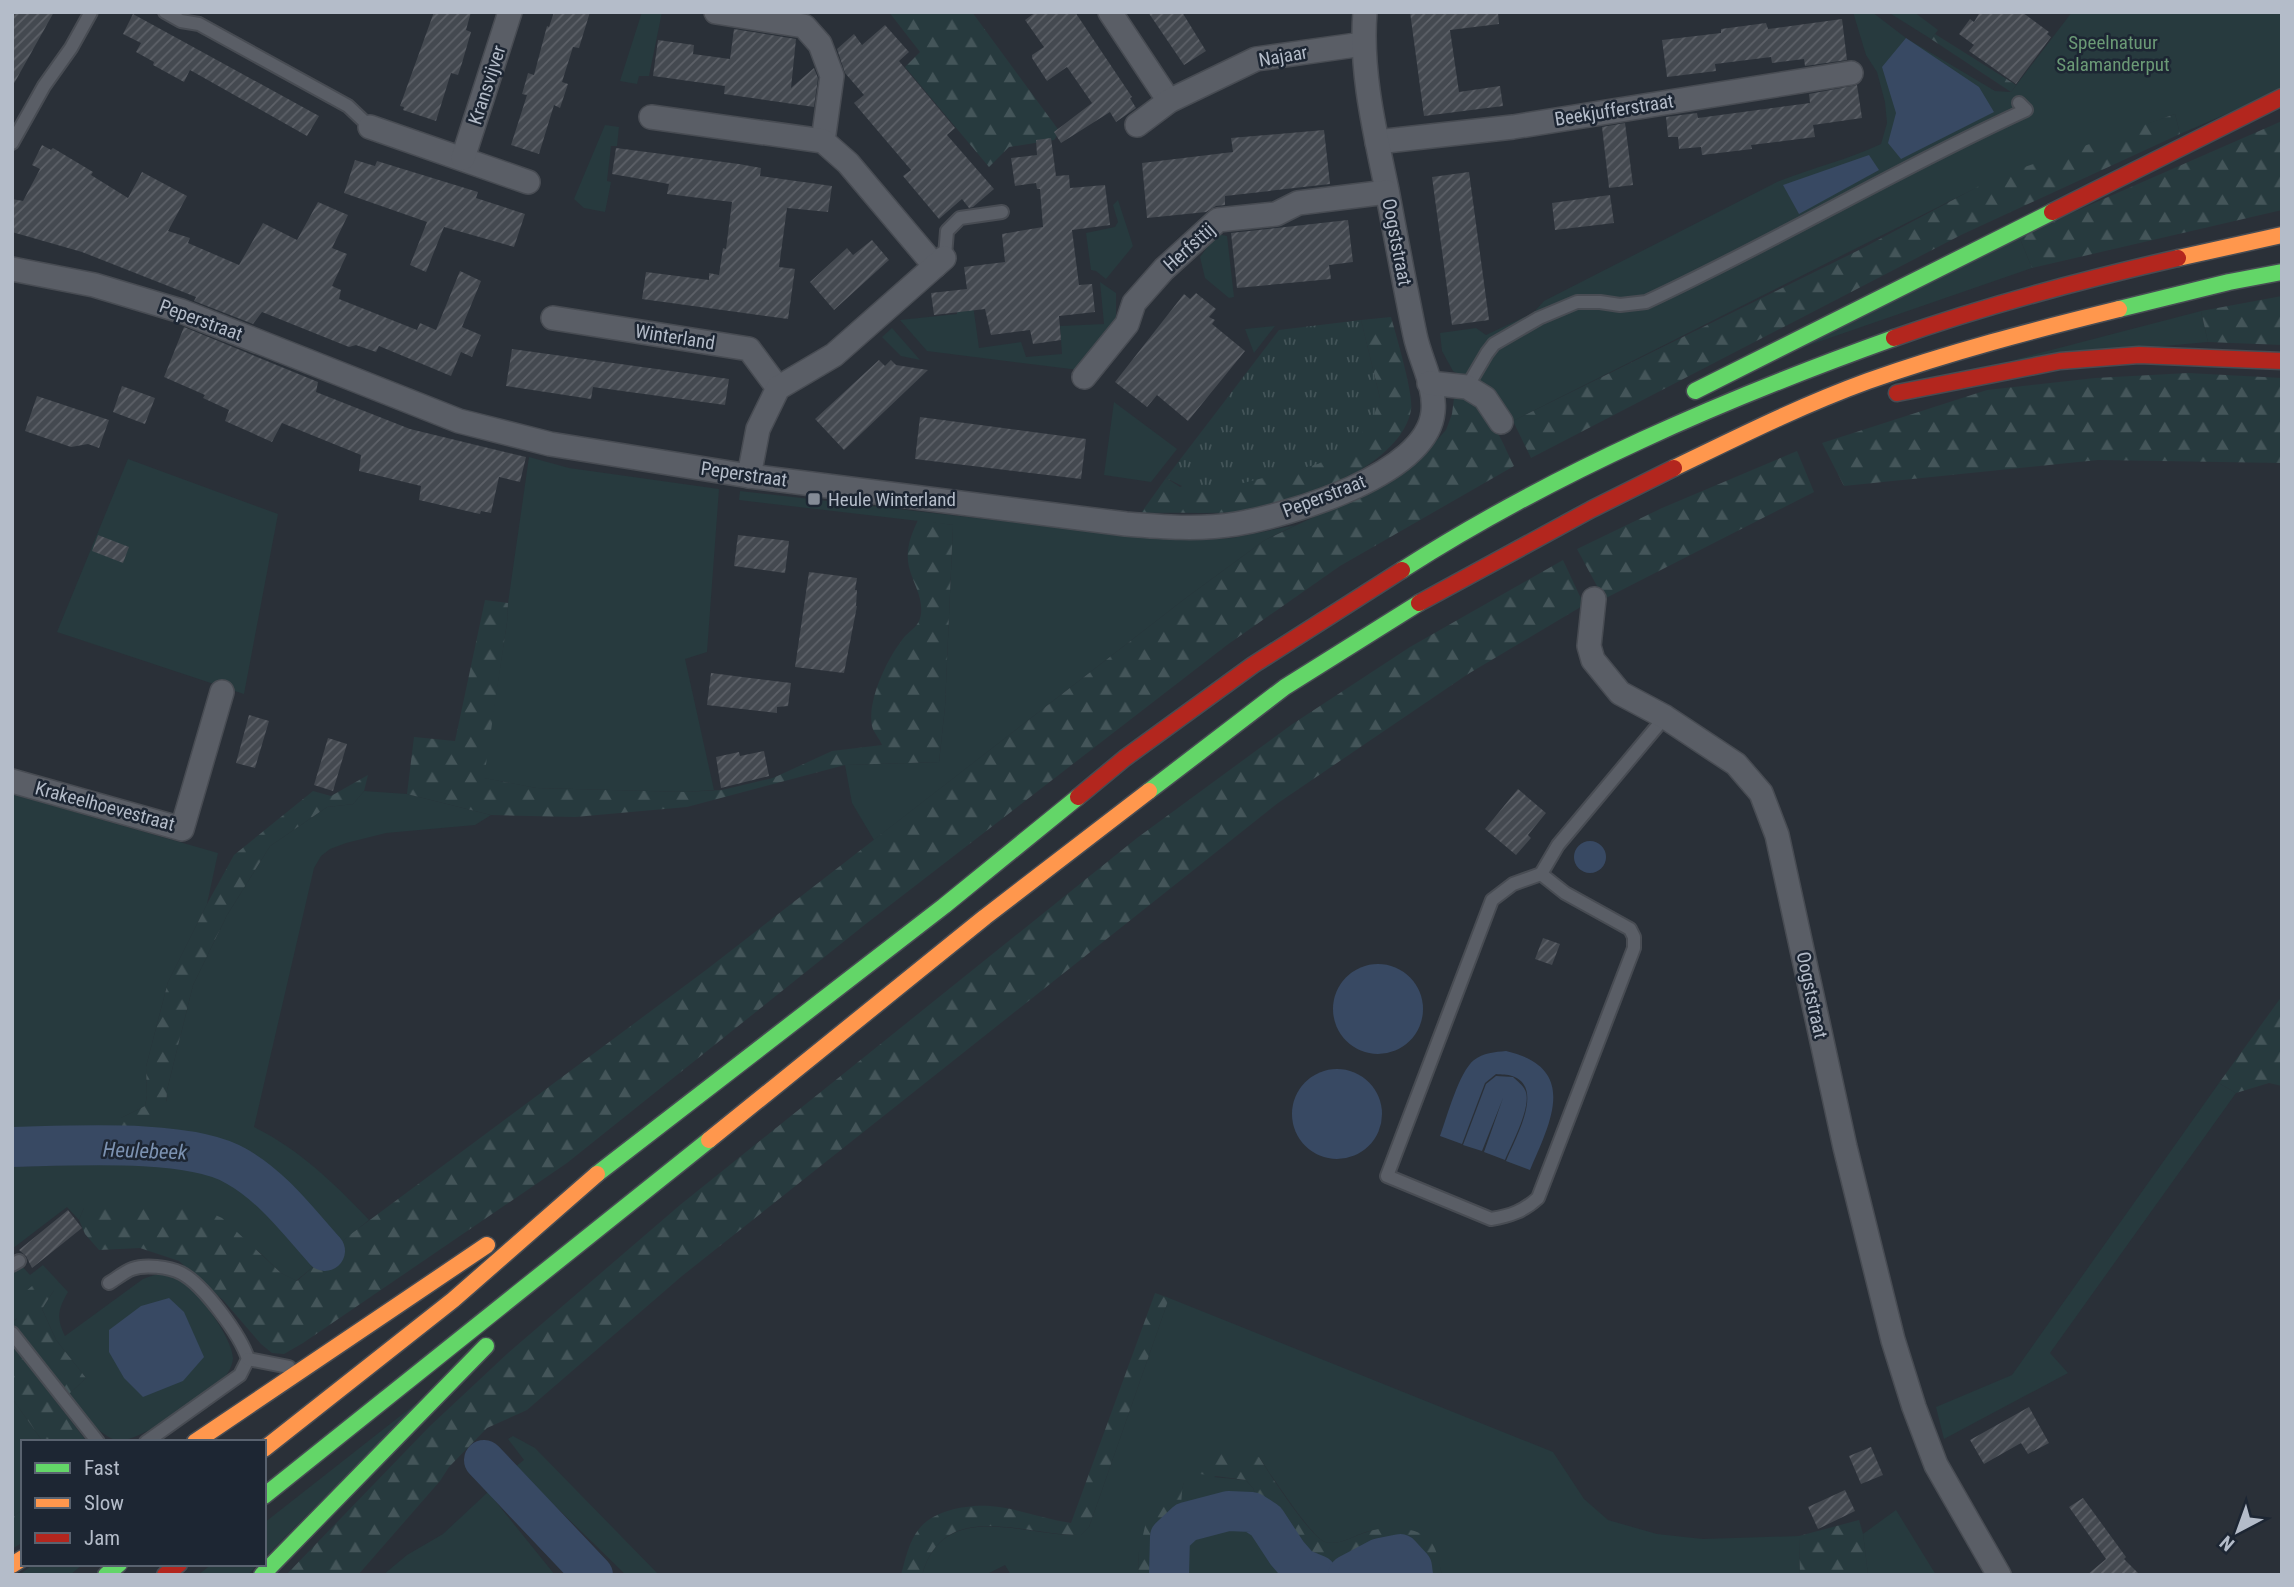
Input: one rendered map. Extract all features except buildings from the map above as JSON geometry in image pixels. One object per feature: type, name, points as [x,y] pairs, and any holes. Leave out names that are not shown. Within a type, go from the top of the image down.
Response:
[{"type":"highway","points":[[1679,399],[2282,97]]},
{"type":"highway","points":[[266,1447],[453,1300],[589,1180],[944,906],[1125,758],[1253,665],[1422,556],[1598,459],[1808,369],[1941,321],[2087,279],[2282,236]]},
{"type":"highway","points":[[266,1494],[985,917],[1285,687],[1436,592],[1592,509],[1756,428],[1866,382],[1951,353],[2087,317],[2229,282],[2282,272]]},
{"type":"highway","points":[[1884,396],[2060,361],[2139,355],[2282,361]]},
{"type":"highway","points":[[1756,428],[1858,403]]},
{"type":"highway","points":[[1598,459],[1634,426]]},
{"type":"highway","points":[[198,1440],[431,1281],[589,1180]]},
{"type":"highway","points":[[525,1307],[613,1218]]},
{"type":"highway","points":[[262,1575],[495,1337]]},
{"type":"street","name":"Kransvijver","points":[[464,158],[510,12]]},
{"type":"street","points":[[716,12],[804,26],[820,44],[832,76],[823,141]]},
{"type":"street","points":[[1110,12],[1169,101]]},
{"type":"street","name":"Oogststraat","points":[[1365,12],[1363,44],[1377,142],[1416,340],[1429,383]]},
{"type":"street","name":"Najaar","points":[[1137,125],[1169,101],[1256,59],[1363,44]]},
{"type":"street","name":"Beekjufferstraat","points":[[1377,142],[1513,127],[1851,73]]},
{"type":"street","points":[[650,117],[823,141],[848,163],[940,261],[834,355],[778,388],[758,429],[749,476]]},
{"type":"street","points":[[370,127],[528,182]]},
{"type":"street","name":"Herfsttij","points":[[1084,377],[1126,324],[1134,303],[1164,269],[1218,220],[1276,214],[1298,204],[1387,192]]},
{"type":"street","name":"Peperstraat","points":[[12,270],[94,285],[181,312],[459,421],[550,444],[749,476],[1174,528],[1235,524],[1299,510],[1356,486],[1408,456],[1418,447],[1428,432],[1433,411],[1429,383]]},
{"type":"street","name":"Winterland","points":[[553,318],[749,349],[778,388]]},
{"type":"street","points":[[1429,383],[1467,387],[1485,398],[1501,422]]},
{"type":"street","name":"Oogststraat","points":[[1594,599],[1589,646],[1594,660],[1620,693],[1665,717],[1736,764],[1761,793],[1777,835],[1844,1146],[1893,1340],[1936,1465],[1999,1575]]},
{"type":"street","name":"Krakeelhoevestraat","points":[[12,781],[182,830],[222,692]]},
{"type":"lane","points":[[12,143],[91,12]]},
{"type":"lane","points":[[165,12],[181,21],[199,24],[348,106],[370,127]]},
{"type":"lane","points":[[1467,387],[1494,344],[1539,318],[1577,302],[1620,305],[1646,302],[1963,139],[2026,110],[2019,103]]},
{"type":"lane","points":[[940,261],[947,231],[960,218],[1002,212]]},
{"type":"lane","points":[[1541,874],[1565,893],[1630,929],[1634,937],[1634,948],[1538,1198],[1527,1209],[1491,1219],[1387,1176],[1492,900],[1513,884],[1541,874],[1558,845],[1665,717]]},
{"type":"lane","points":[[109,1283],[133,1268],[155,1267],[181,1273],[197,1285],[222,1314],[244,1345],[248,1359],[240,1375],[149,1440]]},
{"type":"lane","points":[[12,1333],[96,1440]]},
{"type":"lane","points":[[248,1359],[280,1367],[304,1368]]},
{"type":"green space","points":[[642,12],[662,12],[649,76],[639,76],[637,84],[620,81]]},
{"type":"green space","points":[[889,12],[972,12],[1060,132],[1054,140],[1009,147],[989,167],[905,67],[920,52]]},
{"type":"green space","name":"Speelnatuur Salamanderput","points":[[1853,12],[1872,12],[1906,38],[1995,91],[2011,92],[2072,12],[2282,12],[2282,90],[2180,134],[2175,114],[1976,188],[1513,421],[1488,390],[1453,371],[1442,351],[1440,333],[1476,328],[1486,335],[1533,313],[1544,301],[1777,182],[1881,144],[1887,123],[1885,102],[1877,72],[1866,55]]},
{"type":"green space","points":[[1888,12],[1914,12],[1938,30],[1931,39]]},
{"type":"green space","points":[[1935,34],[2016,85],[2011,92],[1931,39]]},
{"type":"green space","points":[[2175,114],[2180,134],[1961,235],[1531,458],[1513,421],[1861,249],[1996,177]]},
{"type":"green space","points":[[2282,121],[2282,210],[2032,268],[2019,236]]},
{"type":"green space","points":[[605,125],[619,127],[617,146],[611,146],[607,181],[611,182],[605,212],[584,208],[574,199]]},
{"type":"green space","points":[[1118,200],[1133,246],[1106,279],[1091,270],[1086,233],[1115,227],[1118,222],[1113,205]]},
{"type":"green space","points":[[1217,234],[1227,236],[1234,297],[1229,298],[1205,278],[1200,257]]},
{"type":"green space","points":[[2019,236],[2032,268],[1789,352]]},
{"type":"green space","points":[[1100,282],[1116,293],[1116,321],[1079,370],[927,351],[900,320],[957,314],[956,300],[972,298],[979,348],[1021,342],[1026,357],[1062,354],[1060,326],[1104,324]]},
{"type":"green space","points":[[2282,296],[2282,345],[2208,342],[2201,311]]},
{"type":"green space","points":[[2201,311],[2208,342],[2013,360]]},
{"type":"green space","points":[[1391,317],[1407,379],[1411,410],[1403,431],[1387,450],[1339,482],[1284,503],[1237,512],[1141,513],[1166,478],[1180,487],[1380,398],[1361,320]]},
{"type":"green space","points":[[1361,320],[1380,398],[1373,418],[1352,446],[1318,464],[1227,487],[1190,490],[1166,478],[1279,330]]},
{"type":"green space","points":[[1275,326],[1254,353],[1245,329]]},
{"type":"green space","points":[[892,328],[920,360],[901,356],[882,337]]},
{"type":"green space","points":[[2188,373],[2282,378],[2282,463],[2098,460],[1844,486],[1822,443],[1987,390],[2095,378]]},
{"type":"green space","points":[[1459,394],[1478,406],[1486,415],[1514,466],[1340,566],[1227,645],[867,923],[567,1163],[303,1343],[284,1354],[272,1353],[223,1300],[179,1261],[140,1248],[99,1250],[85,1234],[79,1220],[84,1208],[103,1205],[198,1207],[222,1218],[281,1273],[297,1281],[351,1234],[706,970],[1186,598],[1265,540],[1350,500],[1417,462],[1446,430],[1454,398]]},
{"type":"green space","points":[[1114,402],[1177,449],[1151,482],[1104,475]]},
{"type":"green space","points":[[1797,451],[1814,492],[1604,599],[1577,549],[1662,508]]},
{"type":"green space","points":[[529,457],[569,468],[719,489],[707,652],[685,659],[714,790],[685,792],[536,788],[483,778]]},
{"type":"green space","points":[[128,459],[278,514],[244,694],[57,632]]},
{"type":"green space","points":[[740,491],[1144,537],[1199,540],[1232,538],[1296,525],[1265,540],[1186,598],[874,840],[852,803],[845,765],[939,762],[945,706],[953,525],[739,500]]},
{"type":"green space","points":[[918,520],[953,525],[945,706],[939,762],[845,765],[687,807],[575,817],[491,815],[407,794],[414,737],[455,741],[485,600],[508,603],[484,778],[536,788],[685,792],[722,790],[773,778],[832,751],[882,745],[872,726],[875,693],[890,658],[916,626],[921,614],[921,602],[909,567],[908,555]]},
{"type":"green space","points":[[1563,560],[1584,605],[1468,674],[1278,803],[682,1276],[527,1410],[487,1428],[449,1467],[440,1481],[358,1575],[286,1575],[430,1426],[508,1353],[680,1205],[1137,838],[1291,725],[1410,647]]},
{"type":"green space","points":[[368,775],[364,791],[353,804],[327,807],[270,846],[227,915],[193,985],[167,1090],[166,1114],[155,1123],[133,1132],[122,1126],[121,1118],[145,1106],[146,1067],[168,982],[234,855],[313,791],[331,796]]},
{"type":"green space","points":[[364,791],[407,794],[491,815],[475,825],[386,833],[346,843],[321,856],[314,868],[254,1127],[316,1168],[369,1220],[337,1246],[270,1177],[244,1159],[213,1146],[180,1140],[62,1136],[12,1131],[12,794],[218,853],[207,904],[168,982],[146,1067],[145,1106],[121,1118],[167,1101],[167,1090],[193,985],[227,915],[270,846],[327,807],[353,804]]},
{"type":"green space","points":[[2282,996],[2282,1086],[2269,1083],[2236,1093],[2219,1083]]},
{"type":"green space","points":[[2219,1083],[2236,1093],[2050,1353],[2068,1373],[1944,1439],[1936,1407],[2012,1375]]},
{"type":"green space","points":[[179,1160],[219,1172],[258,1198],[318,1263],[296,1281],[281,1273],[258,1251],[84,1208],[79,1220],[67,1207],[12,1249],[12,1167]]},
{"type":"green space","points":[[20,1264],[30,1275],[43,1265],[68,1292],[59,1314],[65,1336],[143,1279],[162,1274],[178,1277],[209,1309],[226,1337],[233,1359],[230,1369],[221,1383],[153,1428],[125,1440],[109,1437],[90,1420],[69,1394],[86,1378],[56,1340],[42,1309],[54,1290],[12,1322],[12,1274]]},
{"type":"green space","points":[[45,1285],[54,1290],[42,1309],[56,1340],[86,1378],[69,1394],[12,1325],[17,1319],[18,1298],[32,1286]]},
{"type":"green space","points":[[1155,1293],[1169,1298],[1089,1527],[1081,1535],[988,1526],[967,1528],[948,1536],[933,1551],[922,1575],[901,1575],[910,1545],[919,1529],[925,1522],[942,1513],[972,1506],[990,1506],[1071,1523]]},
{"type":"green space","points":[[1169,1298],[1553,1452],[1584,1499],[1608,1520],[1657,1534],[1703,1539],[1799,1536],[1800,1575],[1442,1575],[1431,1545],[1419,1534],[1411,1531],[1371,1531],[1341,1542],[1325,1542],[1310,1529],[1259,1457],[1214,1477],[1246,1480],[1253,1488],[1259,1503],[1207,1508],[1166,1522],[1179,1507],[1184,1482],[1139,1552],[1138,1575],[1011,1575],[1005,1565],[985,1575],[922,1575],[933,1551],[948,1536],[967,1529],[988,1526],[1081,1535],[1089,1527]]},
{"type":"green space","points":[[12,1344],[85,1440],[42,1440],[12,1398]]},
{"type":"green space","points":[[427,1395],[266,1556],[266,1521]]},
{"type":"green space","points":[[12,1398],[42,1440],[21,1440],[21,1511],[12,1517]]},
{"type":"green space","points":[[513,1436],[535,1448],[659,1575],[626,1575],[515,1467],[524,1460],[508,1439]]},
{"type":"green space","points":[[1211,1453],[1259,1457],[1300,1517],[1318,1538],[1325,1542],[1341,1542],[1367,1532],[1396,1528],[1425,1536],[1437,1554],[1442,1575],[1423,1575],[1416,1555],[1406,1548],[1375,1554],[1345,1569],[1317,1569],[1297,1556],[1246,1480],[1200,1474],[1198,1464],[1202,1456]]},
{"type":"green space","points":[[1177,1476],[1184,1482],[1181,1507],[1167,1521],[1157,1539],[1157,1575],[1138,1575],[1139,1552],[1146,1522]]},
{"type":"green space","points":[[488,1492],[555,1575],[383,1575],[407,1555],[443,1534]]},
{"type":"green space","points":[[1896,1510],[1936,1575],[1868,1575],[1863,1534]]},
{"type":"green space","points":[[21,1511],[21,1543],[12,1549],[12,1517]]},
{"type":"green space","points":[[1239,1518],[1258,1526],[1282,1560],[1299,1575],[1178,1575],[1179,1548],[1184,1539],[1202,1527]]},
{"type":"green space","points":[[1859,1520],[1868,1575],[1800,1575],[1799,1536]]},
{"type":"green space","points":[[1387,1564],[1396,1567],[1403,1575],[1366,1575]]},
{"type":"green space","points":[[31,1566],[81,1566],[70,1575],[19,1575]]},
{"type":"green space","points":[[209,1566],[256,1566],[248,1575],[198,1575]]},
{"type":"water","points":[[1906,38],[1979,87],[1994,112],[1901,159],[1888,143],[1896,113],[1882,67]]},
{"type":"water","points":[[1869,155],[1879,170],[1799,214],[1783,185]]},
{"type":"water","points":[[1590,841],[1602,845],[1606,857],[1602,869],[1590,873],[1578,869],[1574,857],[1578,845]]},
{"type":"water","points":[[1378,964],[1395,967],[1410,977],[1420,992],[1423,1009],[1420,1026],[1410,1041],[1395,1051],[1378,1054],[1361,1051],[1346,1041],[1336,1026],[1333,1009],[1336,992],[1346,977],[1361,967]]},
{"type":"water","points":[[1506,1051],[1529,1059],[1544,1070],[1551,1084],[1551,1116],[1530,1170],[1506,1161],[1525,1115],[1527,1102],[1527,1091],[1522,1082],[1510,1075],[1496,1074],[1485,1083],[1462,1144],[1440,1136],[1458,1084],[1469,1066],[1481,1056]]},
{"type":"water","points":[[1337,1069],[1354,1072],[1369,1082],[1379,1097],[1382,1114],[1379,1131],[1369,1146],[1354,1156],[1337,1159],[1320,1156],[1305,1146],[1295,1131],[1292,1114],[1295,1097],[1305,1082],[1320,1072]]},
{"type":"water","points":[[1496,1076],[1513,1077],[1524,1088],[1527,1097],[1524,1115],[1505,1160],[1484,1152],[1503,1098],[1482,1151],[1463,1145],[1486,1084]]},
{"type":"water","points":[[169,1298],[184,1312],[204,1357],[183,1381],[143,1397],[124,1378],[109,1352],[109,1330],[141,1306]]},
{"type":"waterway","name":"Heulebeek","points":[[12,1147],[159,1147],[215,1157],[236,1166],[261,1184],[284,1205],[325,1251]]},
{"type":"waterway","name":"Heulebeek","points":[[484,1460],[593,1575]]},
{"type":"waterway","name":"Heulebeek","points":[[1169,1575],[1170,1537],[1186,1522],[1228,1511],[1252,1512],[1266,1521],[1300,1568],[1317,1575]]},
{"type":"waterway","name":"Heulebeek","points":[[1348,1575],[1380,1558],[1400,1554],[1412,1567],[1413,1575]]},
{"type":"traffic: fast","points":[[1695,391],[2052,212]]},
{"type":"traffic: fast","points":[[2119,309],[2282,272]]},
{"type":"traffic: fast","points":[[1402,570],[1520,501],[1642,440],[1767,386],[1894,338]]},
{"type":"traffic: fast","points":[[1149,791],[1285,687],[1419,603]]},
{"type":"traffic: fast","points":[[597,1174],[944,906],[1078,797]]},
{"type":"traffic: fast","points":[[266,1494],[709,1140]]},
{"type":"traffic: fast","points":[[262,1575],[486,1346]]},
{"type":"traffic: fast","points":[[106,1575],[117,1566]]},
{"type":"traffic: slow","points":[[2178,258],[2282,235]]},
{"type":"traffic: slow","points":[[1674,468],[1794,411],[1868,381],[1992,342],[2119,309]]},
{"type":"traffic: slow","points":[[709,1140],[985,917],[1149,791]]},
{"type":"traffic: slow","points":[[266,1447],[453,1300],[597,1174]]},
{"type":"traffic: slow","points":[[198,1440],[487,1245]]},
{"type":"traffic: slow","points":[[12,1565],[21,1559]]},
{"type":"traffic: jam","points":[[2052,212],[2282,97]]},
{"type":"traffic: jam","points":[[1894,338],[2035,294],[2178,258]]},
{"type":"traffic: jam","points":[[1897,393],[2060,361],[2139,355],[2282,361]]},
{"type":"traffic: jam","points":[[1419,603],[1592,509],[1674,468]]},
{"type":"traffic: jam","points":[[1078,797],[1125,758],[1253,665],[1402,570]]},
{"type":"traffic: jam","points":[[165,1575],[176,1566]]},
{"type":"place","name":"Heule Winterland","points":[[814,499]]}]
